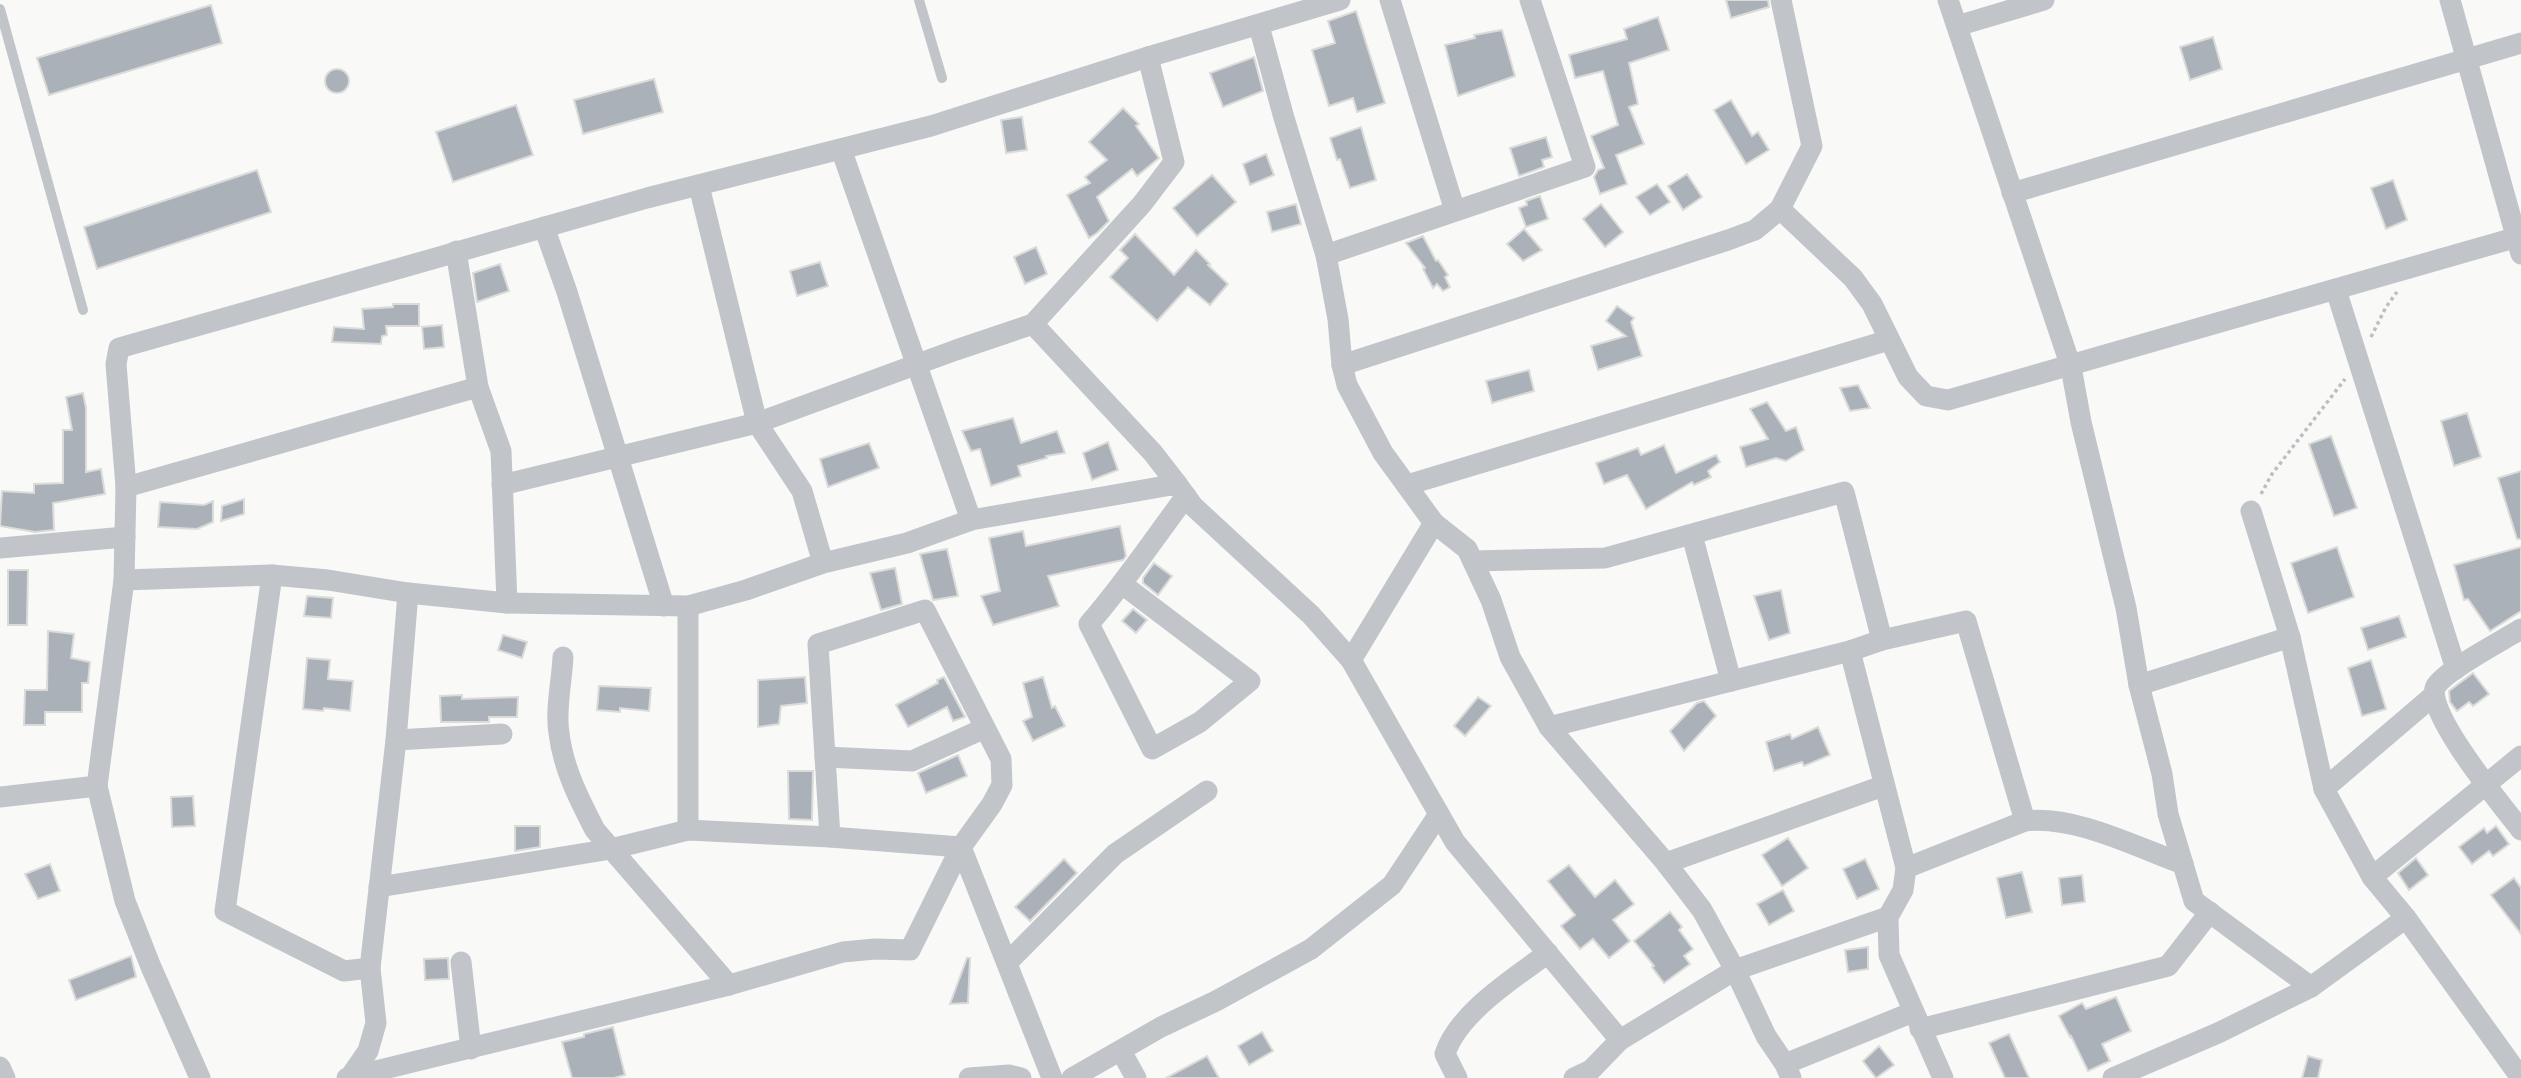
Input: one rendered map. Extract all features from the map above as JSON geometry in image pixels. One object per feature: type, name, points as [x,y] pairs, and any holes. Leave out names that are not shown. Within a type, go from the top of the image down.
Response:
[{"type":"street","points":[[200,1078],[125,901],[97,786],[124,580],[126,487],[116,365],[119,348],[456,251],[931,126],[1340,0]]},
{"type":"street","points":[[1390,0],[1455,211]]},
{"type":"street","points":[[1326,255],[1585,167],[1530,0]]},
{"type":"street","points":[[1342,365],[1755,230],[1780,209],[1812,146],[1782,0]]},
{"type":"street","points":[[1948,0],[2071,366],[2081,422],[2126,608],[2139,685],[2162,774],[2168,814],[2194,901],[2311,987]]},
{"type":"street","points":[[1957,26],[2044,0]]},
{"type":"street","points":[[1780,209],[1853,278],[1871,304],[1908,377],[1926,396],[1948,400],[2415,267],[2519,243],[2450,0]]},
{"type":"street","points":[[1259,26],[1326,255],[1347,385],[1383,453],[1434,523],[1467,549],[1491,600],[1510,657],[1549,727],[1666,863],[1702,910],[1735,970],[1766,1036],[1788,1071],[1916,1021],[2168,966],[2210,912]]},
{"type":"street","points":[[2012,193],[2521,43]]},
{"type":"street","points":[[502,485],[757,423],[1033,324],[1142,204],[1174,162],[1148,57]]},
{"type":"street","points":[[841,149],[971,520]]},
{"type":"street","points":[[699,186],[757,423],[802,491],[823,564]]},
{"type":"street","points":[[544,227],[567,292],[664,606]]},
{"type":"street","points":[[456,251],[478,387],[501,451],[507,603]]},
{"type":"street","points":[[2336,289],[2456,669]]},
{"type":"street","points":[[1033,324],[1153,453],[1193,506],[1311,615],[1350,660],[1455,842],[1620,1040]]},
{"type":"street","points":[[1407,485],[1889,340]]},
{"type":"street","points":[[126,487],[478,387]]},
{"type":"street","points":[[124,580],[272,575],[507,603],[688,606],[823,564],[907,543],[971,520],[1181,490]]},
{"type":"street","points":[[1122,584],[1250,681],[1200,722],[1152,749],[1089,624],[1122,584],[1181,490]]},
{"type":"street","points":[[1473,561],[1605,558],[1844,492],[1882,640]]},
{"type":"street","points":[[2251,511],[2290,637],[2324,789],[2372,877],[2406,918],[2521,1078]]},
{"type":"street","points":[[1350,660],[1434,523]]},
{"type":"street","points":[[1692,535],[1731,681]]},
{"type":"street","points":[[0,548],[125,537]]},
{"type":"street","points":[[272,575],[225,911],[344,971],[370,968]]},
{"type":"street","points":[[349,1077],[368,1051],[376,1023],[370,968],[396,740],[408,593]]},
{"type":"street","points":[[688,606],[688,830]]},
{"type":"street","points":[[349,1077],[429,1069],[471,1049],[729,985],[843,951],[911,950],[961,848],[1002,785],[1001,759],[925,610],[818,644],[830,837]]},
{"type":"street","points":[[1549,727],[1850,651],[1882,640],[1966,621],[2025,821]]},
{"type":"street","points":[[2324,789],[2433,696],[2437,685],[2456,669],[2521,629]]},
{"type":"street","points":[[2139,685],[2290,637]]},
{"type":"street","points":[[1850,651],[1906,869],[1903,890],[1888,917],[1889,956],[1943,1078]]},
{"type":"street","points":[[564,657],[558,731],[566,768],[595,830],[729,985]]},
{"type":"street","points":[[2433,696],[2448,730],[2521,830]]},
{"type":"street","points":[[825,757],[912,761],[985,728]]},
{"type":"street","points":[[396,740],[502,734]]},
{"type":"street","points":[[2372,877],[2521,756]]},
{"type":"street","points":[[0,797],[97,786]]},
{"type":"street","points":[[1666,863],[1883,786]]},
{"type":"street","points":[[1007,963],[1115,854],[1207,791]]},
{"type":"street","points":[[1072,1078],[1161,1027],[1216,1001],[1311,948],[1392,886],[1439,814]]},
{"type":"street","points":[[1906,869],[2025,821],[2044,819],[2071,823],[2183,864]]},
{"type":"street","points":[[379,887],[611,849],[688,830],[830,837],[961,848]]},
{"type":"street","points":[[961,848],[1052,1078]]},
{"type":"street","points":[[1574,1078],[1591,1070],[1620,1040],[1735,970],[1888,917]]},
{"type":"street","points":[[2113,1078],[2218,1033],[2311,987],[2406,918]]},
{"type":"street","points":[[1457,1078],[1445,1054],[1450,1040],[1464,1021],[1548,953]]},
{"type":"street","points":[[461,962],[471,1049]]},
{"type":"street","points":[[1121,1051],[1136,1078]]},
{"type":"street","points":[[0,1067],[5,1078]]},
{"type":"street","points":[[969,1078],[1013,1077]]},
{"type":"lane","points":[[919,0],[942,78]]},
{"type":"lane","points":[[0,9],[83,310]]},
{"type":"path","points":[[2251,511],[2272,474],[2359,361],[2386,307],[2415,267]]},
{"type":"building","points":[[1726,0],[1768,0],[1769,7],[1731,18]]},
{"type":"building","points":[[211,5],[222,43],[49,95],[37,58]]},
{"type":"building","points":[[1356,11],[1385,103],[1357,112],[1353,98],[1329,106],[1312,50],[1335,43],[1328,21]]},
{"type":"building","points":[[1658,17],[1669,50],[1629,63],[1638,104],[1629,107],[1644,144],[1616,155],[1627,184],[1600,194],[1594,177],[1598,170],[1604,168],[1591,136],[1618,125],[1603,71],[1575,78],[1569,55],[1627,39],[1624,29]]},
{"type":"building","points":[[1502,30],[1515,76],[1458,96],[1445,45],[1475,38],[1474,35]]},
{"type":"building","points":[[2213,37],[2222,69],[2190,80],[2180,47]]},
{"type":"building","points":[[1254,57],[1263,91],[1223,107],[1210,73]]},
{"type":"building","points":[[337,69],[346,72],[349,81],[346,90],[337,93],[328,90],[325,81],[328,72]]},
{"type":"building","points":[[654,79],[663,112],[583,134],[574,100]]},
{"type":"building","points":[[1731,100],[1752,136],[1758,132],[1769,150],[1746,164],[1714,110]]},
{"type":"building","points":[[516,105],[533,155],[453,182],[436,132]]},
{"type":"building","points":[[1123,108],[1139,124],[1136,126],[1159,158],[1137,176],[1132,169],[1097,197],[1109,221],[1089,238],[1067,195],[1090,183],[1085,177],[1107,160],[1089,142]]},
{"type":"building","points":[[1022,117],[1027,150],[1006,153],[1001,120]]},
{"type":"building","points":[[1361,127],[1376,180],[1350,188],[1330,138]]},
{"type":"building","points":[[1546,137],[1552,157],[1542,160],[1544,167],[1519,176],[1510,148]]},
{"type":"building","points":[[1266,154],[1274,175],[1250,185],[1243,164]]},
{"type":"building","points":[[257,170],[271,212],[97,269],[84,227]]},
{"type":"building","points":[[1687,174],[1702,197],[1683,210],[1668,186]]},
{"type":"building","points":[[1212,175],[1236,202],[1197,236],[1173,208]]},
{"type":"building","points":[[2393,180],[2407,220],[2386,229],[2371,188]]},
{"type":"building","points":[[1657,184],[1670,202],[1650,215],[1636,197]]},
{"type":"building","points":[[1540,196],[1548,219],[1526,227],[1519,208],[1527,205],[1526,201]]},
{"type":"building","points":[[1296,204],[1301,224],[1272,232],[1267,212]]},
{"type":"building","points":[[1601,204],[1623,232],[1605,247],[1583,219]]},
{"type":"building","points":[[1524,229],[1542,250],[1523,261],[1507,244]]},
{"type":"building","points":[[1135,234],[1174,275],[1196,250],[1228,284],[1210,305],[1188,287],[1157,321],[1110,277],[1128,258],[1120,250]]},
{"type":"building","points":[[1423,236],[1436,261],[1438,260],[1448,275],[1445,277],[1450,287],[1443,291],[1437,284],[1433,288],[1423,269],[1425,268],[1406,243]]},
{"type":"building","points":[[1036,247],[1047,274],[1025,284],[1014,257]]},
{"type":"building","points":[[820,262],[828,286],[797,296],[790,271]]},
{"type":"building","points":[[500,264],[509,291],[477,302],[473,273]]},
{"type":"building","points":[[393,304],[419,304],[419,326],[386,326],[387,335],[382,336],[381,344],[332,342],[334,327],[364,329],[362,309],[393,307]]},
{"type":"building","points":[[1617,306],[1634,318],[1631,322],[1642,356],[1598,370],[1591,346],[1626,336],[1606,321]]},
{"type":"building","points":[[442,325],[444,347],[424,349],[422,327]]},
{"type":"building","points":[[1529,370],[1534,391],[1492,403],[1486,381]]},
{"type":"building","points":[[1858,385],[1870,408],[1850,411],[1840,388]]},
{"type":"building","points":[[83,393],[86,408],[86,472],[101,469],[105,494],[53,503],[54,530],[35,532],[0,526],[2,491],[34,493],[34,484],[63,483],[63,430],[72,430],[66,397]]},
{"type":"building","points":[[1767,402],[1786,431],[1796,427],[1804,450],[1786,461],[1776,458],[1746,467],[1740,447],[1768,439],[1750,409]]},
{"type":"building","points":[[2467,413],[2481,457],[2454,466],[2441,421]]},
{"type":"building","points":[[1013,418],[1021,443],[1057,431],[1065,453],[1046,456],[1047,458],[1018,466],[1021,476],[991,486],[980,449],[971,451],[962,431]]},
{"type":"building","points":[[2331,436],[2357,508],[2334,516],[2309,444]]},
{"type":"building","points":[[1108,442],[1118,470],[1092,480],[1083,453]]},
{"type":"building","points":[[869,443],[879,468],[828,487],[820,459]]},
{"type":"building","points":[[1664,445],[1676,473],[1716,455],[1720,462],[1708,471],[1711,477],[1694,485],[1692,482],[1646,509],[1627,475],[1604,484],[1596,463],[1638,448],[1641,455]]},
{"type":"building","points":[[2521,471],[2521,539],[2517,539],[2498,478]]},
{"type":"building","points":[[244,499],[244,514],[221,521],[222,506]]},
{"type":"building","points":[[213,501],[213,522],[197,529],[158,527],[160,502],[204,505]]},
{"type":"building","points":[[1120,526],[1126,556],[1123,560],[1048,576],[1059,606],[993,625],[981,596],[1000,591],[989,538],[1023,531],[1026,546]]},
{"type":"building","points":[[2337,547],[2354,597],[2308,613],[2291,563]]},
{"type":"building","points":[[2521,547],[2521,611],[2490,631],[2468,599],[2464,600],[2454,565]]},
{"type":"building","points":[[947,549],[958,596],[933,600],[920,554]]},
{"type":"building","points":[[1154,563],[1172,576],[1158,595],[1143,583],[1143,578]]},
{"type":"building","points":[[895,568],[902,604],[881,610],[870,573]]},
{"type":"building","points":[[8,570],[28,570],[27,625],[8,625]]},
{"type":"building","points":[[1781,590],[1790,633],[1769,640],[1754,596]]},
{"type":"building","points":[[307,596],[333,598],[331,618],[304,616]]},
{"type":"building","points":[[1133,609],[1147,620],[1136,633],[1122,621]]},
{"type":"building","points":[[2399,616],[2406,637],[2368,650],[2361,628]]},
{"type":"building","points":[[48,631],[74,634],[71,658],[90,662],[88,683],[82,683],[82,712],[45,712],[45,725],[24,725],[25,690],[47,690]]},
{"type":"building","points":[[503,635],[527,642],[522,658],[498,650]]},
{"type":"building","points":[[307,658],[330,660],[328,679],[353,681],[350,711],[303,709]]},
{"type":"building","points":[[2371,660],[2386,709],[2362,716],[2348,668]]},
{"type":"building","points":[[2473,673],[2489,694],[2473,706],[2469,702],[2457,711],[2450,702],[2449,691]]},
{"type":"building","points":[[805,677],[807,703],[781,706],[779,724],[758,727],[758,680]]},
{"type":"building","points":[[944,677],[965,717],[953,721],[947,707],[908,727],[896,705],[938,683],[937,680]]},
{"type":"building","points":[[1043,677],[1052,708],[1055,706],[1065,726],[1033,741],[1023,721],[1032,717],[1023,683]]},
{"type":"building","points":[[599,686],[651,688],[649,711],[620,708],[620,712],[597,710]]},
{"type":"building","points":[[462,695],[462,699],[518,697],[517,717],[489,717],[489,722],[441,722],[440,696]]},
{"type":"building","points":[[1478,697],[1491,706],[1465,736],[1454,726]]},
{"type":"building","points":[[1704,701],[1716,716],[1684,751],[1670,731],[1697,703]]},
{"type":"building","points":[[1818,727],[1830,755],[1804,766],[1802,762],[1774,771],[1766,742],[1790,734],[1792,739]]},
{"type":"building","points":[[958,755],[967,776],[926,793],[918,773]]},
{"type":"building","points":[[788,771],[813,771],[812,820],[789,819]]},
{"type":"building","points":[[193,796],[195,826],[172,827],[171,797]]},
{"type":"building","points":[[515,826],[540,826],[540,847],[515,851]]},
{"type":"building","points":[[2496,826],[2509,844],[2493,856],[2489,851],[2472,864],[2459,847],[2484,828],[2487,833]]},
{"type":"building","points":[[1788,838],[1808,868],[1782,886],[1762,855]]},
{"type":"building","points":[[2416,858],[2428,875],[2409,890],[2398,873]]},
{"type":"building","points":[[1064,859],[1077,873],[1030,921],[1015,907]]},
{"type":"building","points":[[1865,859],[1879,889],[1857,899],[1843,869]]},
{"type":"building","points":[[50,864],[60,891],[38,899],[25,874]]},
{"type":"building","points":[[1569,865],[1595,897],[1615,880],[1634,904],[1613,920],[1630,941],[1609,958],[1593,939],[1580,949],[1561,926],[1575,915],[1548,881]]},
{"type":"building","points":[[2022,872],[2032,912],[2006,918],[1997,878]]},
{"type":"building","points":[[2082,875],[2085,902],[2062,905],[2059,878]]},
{"type":"building","points":[[2514,878],[2521,888],[2521,934],[2491,895]]},
{"type":"building","points":[[1783,890],[1794,911],[1769,925],[1757,904]]},
{"type":"building","points":[[1670,912],[1682,927],[1679,930],[1693,949],[1684,956],[1690,964],[1664,983],[1634,941]]},
{"type":"building","points":[[1868,947],[1868,969],[1848,972],[1845,950]]},
{"type":"building","points":[[131,956],[136,977],[76,1000],[69,980]]},
{"type":"building","points":[[448,958],[449,979],[425,980],[424,959]]},
{"type":"building","points":[[967,958],[970,958],[968,1003],[950,1004]]},
{"type":"building","points":[[2116,997],[2131,1031],[2102,1044],[2110,1061],[2088,1071],[2059,1016],[2082,1003],[2086,1009]]},
{"type":"building","points":[[613,1027],[625,1075],[614,1078],[572,1078],[562,1042]]},
{"type":"building","points":[[1262,1032],[1273,1051],[1249,1065],[1238,1046]]},
{"type":"building","points":[[2009,1034],[2029,1078],[2005,1078],[1989,1043]]},
{"type":"building","points":[[1879,1046],[1894,1065],[1876,1078],[1863,1061]]},
{"type":"building","points":[[1207,1056],[1219,1078],[1166,1078]]},
{"type":"building","points":[[2308,1056],[2322,1060],[2318,1078],[2302,1078]]}]
